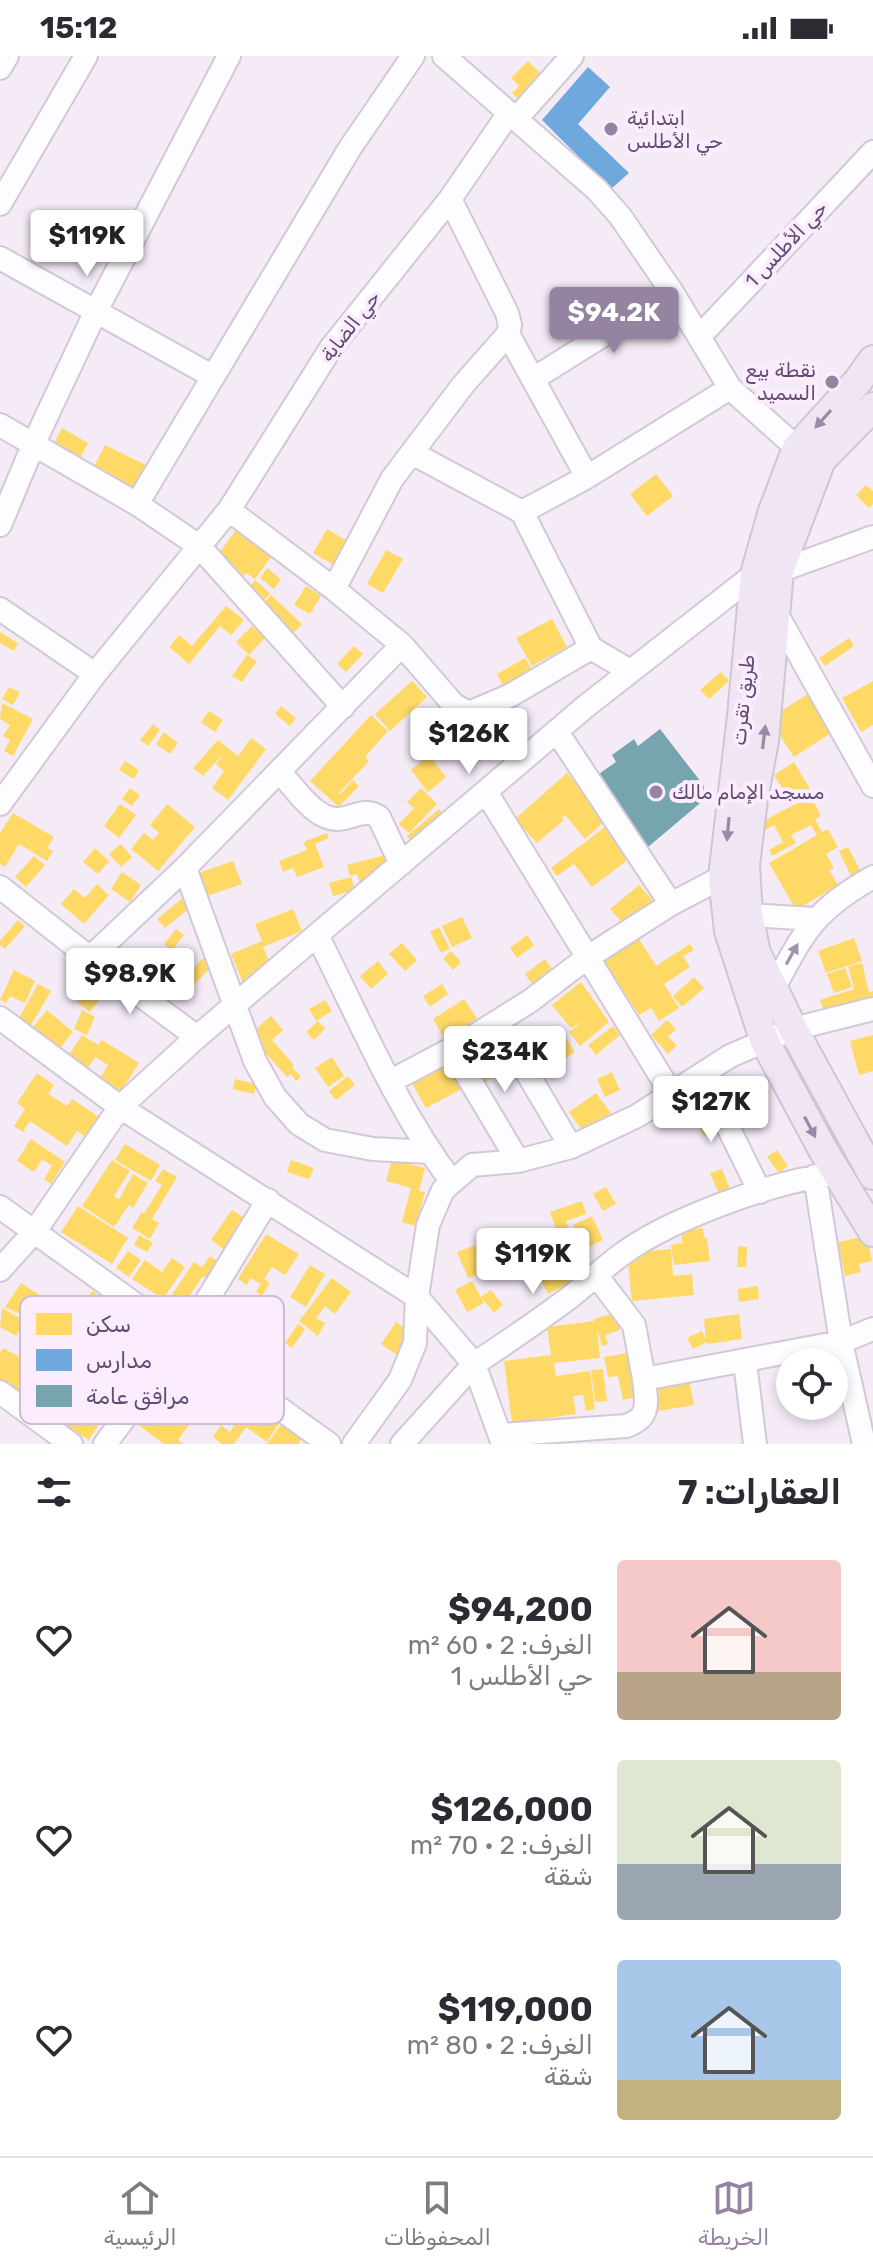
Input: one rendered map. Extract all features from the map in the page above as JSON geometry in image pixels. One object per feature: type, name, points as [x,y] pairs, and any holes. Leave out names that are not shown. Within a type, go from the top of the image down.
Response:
[{"type":"main road","name":"طريق تقرت","points":[[873,360],[809,454],[767,572],[742,716],[729,931],[765,1042],[826,1175],[873,1232]]},
{"type":"main road","name":"طريق تقرت","points":[[809,454],[873,407]]},
{"type":"main road","name":"طريق تقرت","points":[[767,572],[776,613],[764,741],[734,871],[756,953],[773,990],[868,1158]]},
{"type":"street","points":[[0,68],[7,56]]},
{"type":"street","points":[[0,204],[86,56]]},
{"type":"street","points":[[0,525],[34,443],[96,311],[229,56]]},
{"type":"street","points":[[137,504],[350,148],[413,56]]},
{"type":"street","points":[[444,56],[597,190],[620,216],[672,292],[730,388],[809,454]]},
{"type":"street","points":[[513,116],[572,56]]},
{"type":"street","name":"حي الضاية","points":[[0,804],[95,674],[229,510],[331,348],[513,116]]},
{"type":"street","name":"حي الأطلس 1","points":[[700,336],[873,152]]},
{"type":"street","points":[[334,589],[392,479],[463,385],[508,334],[510,325],[507,313],[450,199]]},
{"type":"street","points":[[0,258],[212,376]]},
{"type":"street","points":[[533,379],[672,292]]},
{"type":"street","points":[[508,334],[587,477]]},
{"type":"street","points":[[522,512],[587,477],[730,388]]},
{"type":"street","points":[[0,425],[137,504],[199,546],[343,707]]},
{"type":"street","points":[[412,453],[522,512],[591,648],[630,671]]},
{"type":"street","points":[[229,510],[402,645],[454,705],[469,713],[511,695],[591,648]]},
{"type":"street","points":[[0,1270],[35,1231],[120,1107],[197,1037],[557,732],[630,671],[767,572],[872,538]]},
{"type":"street","points":[[0,609],[95,674]]},
{"type":"street","points":[[776,613],[873,786]]},
{"type":"street","points":[[90,958],[185,868],[402,645]]},
{"type":"street","points":[[557,732],[671,904]]},
{"type":"street","points":[[280,772],[324,816],[337,819],[372,812],[379,817],[401,864]]},
{"type":"street","points":[[486,792],[671,1093]]},
{"type":"street","points":[[185,868],[255,1061],[275,1097],[299,1124],[325,1140],[373,1149],[430,1152]]},
{"type":"street","points":[[391,1081],[452,1050],[530,1001],[588,957],[671,904],[734,871]]},
{"type":"street","points":[[773,990],[814,919],[846,892],[873,877]]},
{"type":"street","points":[[0,887],[197,1037]]},
{"type":"street","points":[[748,915],[814,919]]},
{"type":"street","points":[[317,935],[391,1081],[430,1152],[452,1182]]},
{"type":"street","points":[[354,1444],[400,1380],[415,1343],[417,1297],[428,1225],[443,1190],[472,1165],[518,1161],[571,1147],[637,1116],[730,1056],[793,1029],[873,1009]]},
{"type":"street","points":[[0,1018],[120,1107],[417,1297],[474,1364],[502,1440],[626,1426],[638,1422],[644,1415],[644,1379],[634,1325],[596,1275]]},
{"type":"street","points":[[497,1022],[571,1147]]},
{"type":"street","points":[[452,1050],[518,1161]]},
{"type":"street","points":[[702,1074],[760,1192]]},
{"type":"street","points":[[402,1444],[474,1364],[531,1326],[623,1253],[674,1225],[722,1204],[826,1175],[841,1342],[864,1444]]},
{"type":"street","points":[[210,1296],[268,1200]]},
{"type":"street","points":[[0,1207],[126,1296]]},
{"type":"street","points":[[644,1379],[841,1342],[873,1329]]},
{"type":"street","points":[[745,1362],[755,1444]]},
{"type":"street","points":[[0,1392],[20,1407]]},
{"type":"street","points":[[284,1411],[329,1444]]},
{"type":"street","points":[[44,1424],[71,1444]]},
{"type":"street","points":[[105,1444],[120,1424]]},
{"type":"building: سكن","points":[[528,61],[548,81],[524,105],[512,93],[519,86],[511,78]]},
{"type":"building: سكن","points":[[62,428],[88,443],[80,458],[54,443]]},
{"type":"building: سكن","points":[[105,445],[150,467],[138,489],[94,467]]},
{"type":"building: سكن","points":[[656,474],[673,496],[647,516],[630,494]]},
{"type":"building: سكن","points":[[866,485],[873,491],[873,504],[869,508],[856,495]]},
{"type":"building: سكن","points":[[327,529],[347,541],[334,565],[313,553]]},
{"type":"building: سكن","points":[[236,530],[271,557],[255,579],[246,573],[237,585],[210,565]]},
{"type":"building: سكن","points":[[386,550],[403,559],[383,593],[367,584]]},
{"type":"building: سكن","points":[[267,568],[281,579],[274,589],[260,578]]},
{"type":"building: سكن","points":[[255,580],[270,593],[260,606],[244,593]]},
{"type":"building: سكن","points":[[306,586],[321,596],[310,614],[294,605]]},
{"type":"building: سكن","points":[[271,595],[302,624],[291,635],[261,606]]},
{"type":"building: سكن","points":[[226,606],[244,620],[231,635],[220,626],[189,664],[169,647],[179,635],[192,646]]},
{"type":"building: سكن","points":[[552,619],[567,647],[532,666],[516,638]]},
{"type":"building: سكن","points":[[252,626],[265,638],[249,655],[236,642]]},
{"type":"building: سكن","points":[[0,632],[18,643],[14,651],[0,643]]},
{"type":"building: سكن","points":[[849,638],[854,646],[825,666],[819,658]]},
{"type":"building: سكن","points":[[354,646],[363,654],[346,672],[337,664]]},
{"type":"building: سكن","points":[[247,655],[257,661],[242,682],[232,676]]},
{"type":"building: سكن","points":[[525,658],[532,670],[503,686],[497,674]]},
{"type":"building: سكن","points":[[721,672],[729,681],[709,699],[700,690]]},
{"type":"building: سكن","points":[[412,681],[427,697],[390,731],[375,714]]},
{"type":"building: سكن","points":[[873,681],[873,725],[861,732],[842,698]]},
{"type":"building: سكن","points":[[9,687],[20,692],[13,705],[2,699]]},
{"type":"building: سكن","points":[[811,692],[836,730],[794,757],[769,719]]},
{"type":"building: سكن","points":[[2,703],[33,719],[13,756],[4,751],[10,740],[3,736],[10,725],[0,719]]},
{"type":"building: سكن","points":[[281,706],[296,718],[290,726],[275,714]]},
{"type":"building: سكن","points":[[209,711],[223,720],[215,732],[201,722]]},
{"type":"building: سكن","points":[[371,715],[388,731],[365,757],[369,761],[339,793],[353,780],[359,786],[339,807],[310,781]]},
{"type":"building: سكن","points":[[153,724],[160,730],[148,746],[140,740]]},
{"type":"building: سكن","points":[[164,732],[178,743],[170,754],[156,744]]},
{"type":"building: سكن","points":[[251,738],[266,749],[228,800],[212,788],[224,771],[216,764],[225,752],[203,776],[193,768],[218,740],[238,756]]},
{"type":"building: سكن","points":[[429,755],[446,777],[428,792],[411,770]]},
{"type":"building: سكن","points":[[125,761],[139,770],[134,779],[119,770]]},
{"type":"building: سكن","points":[[794,762],[812,792],[792,804],[774,775]]},
{"type":"building: سكن","points":[[567,773],[607,819],[585,839],[565,815],[564,820],[537,843],[515,819]]},
{"type":"building: سكن","points":[[130,788],[140,795],[132,806],[122,799]]},
{"type":"building: سكن","points":[[421,788],[437,804],[409,833],[399,824],[414,808],[407,802]]},
{"type":"building: سكن","points":[[811,796],[821,816],[815,819],[822,832],[828,829],[838,847],[826,854],[834,868],[829,870],[838,885],[796,910],[769,863],[817,835],[811,825],[791,835],[796,843],[772,856],[769,850],[783,842],[774,825],[765,830],[761,822]]},
{"type":"building: سكن","points":[[120,804],[136,815],[119,838],[104,826]]},
{"type":"building: سكن","points":[[167,804],[195,827],[158,871],[131,849],[144,833],[153,840],[159,833],[150,825]]},
{"type":"building: سكن","points":[[439,809],[455,827],[423,855],[407,836]]},
{"type":"building: سكن","points":[[13,813],[54,837],[47,848],[53,851],[47,861],[19,844],[5,867],[0,864],[0,833]]},
{"type":"building: سكن","points":[[605,827],[629,859],[592,887],[574,864],[557,876],[551,868]]},
{"type":"building: سكن","points":[[327,833],[329,838],[315,844],[324,867],[297,877],[293,868],[283,872],[279,861],[307,850],[303,842]]},
{"type":"building: سكن","points":[[121,844],[132,857],[121,867],[109,854]]},
{"type":"building: سكن","points":[[848,847],[862,874],[852,878],[839,851]]},
{"type":"building: سكن","points":[[95,848],[109,861],[98,874],[83,862]]},
{"type":"building: سكن","points":[[385,855],[389,868],[369,873],[372,882],[360,885],[357,874],[350,876],[347,865]]},
{"type":"building: سكن","points":[[34,856],[45,865],[26,887],[15,877]]},
{"type":"building: سكن","points":[[233,861],[242,884],[204,897],[196,874]]},
{"type":"building: سكن","points":[[122,872],[141,885],[130,902],[111,889]]},
{"type":"building: سكن","points":[[351,877],[355,890],[333,896],[329,883]]},
{"type":"building: سكن","points":[[97,884],[109,895],[84,924],[61,904],[74,889],[85,898]]},
{"type":"building: سكن","points":[[639,885],[654,902],[625,926],[610,909]]},
{"type":"building: سكن","points":[[184,897],[192,906],[165,928],[157,919]]},
{"type":"building: سكن","points":[[293,909],[302,931],[263,947],[276,978],[246,990],[231,954],[262,941],[255,924]]},
{"type":"building: سكن","points":[[462,917],[472,938],[452,947],[442,926]]},
{"type":"building: سكن","points":[[18,920],[25,926],[5,949],[0,941]]},
{"type":"building: سكن","points":[[439,927],[450,949],[441,953],[430,932]]},
{"type":"building: سكن","points":[[176,929],[184,935],[172,950],[164,944]]},
{"type":"building: سكن","points":[[527,935],[534,945],[517,958],[510,948]]},
{"type":"building: سكن","points":[[854,938],[862,961],[826,973],[818,951]]},
{"type":"building: سكن","points":[[639,939],[656,966],[690,944],[694,950],[683,956],[690,967],[664,984],[679,1008],[659,1021],[651,1008],[639,1015],[604,961]]},
{"type":"building: سكن","points":[[402,943],[417,960],[405,971],[389,954]]},
{"type":"building: سكن","points":[[451,951],[461,962],[453,970],[443,959]]},
{"type":"building: سكن","points":[[203,958],[211,967],[194,985],[185,977]]},
{"type":"building: سكن","points":[[545,959],[552,969],[532,984],[525,974]]},
{"type":"building: سكن","points":[[378,961],[388,974],[371,989],[360,976]]},
{"type":"building: سكن","points":[[862,963],[869,992],[873,991],[873,1005],[827,1020],[820,1000],[854,989],[848,966]]},
{"type":"building: سكن","points":[[845,968],[852,987],[834,993],[827,974]]},
{"type":"building: سكن","points":[[14,970],[35,981],[25,1003],[10,996],[6,1003],[0,1000]]},
{"type":"building: سكن","points":[[694,977],[704,988],[682,1007],[673,996]]},
{"type":"building: سكن","points":[[581,982],[609,1022],[580,1046],[569,1032],[583,1020],[571,1028],[552,1005]]},
{"type":"building: سكن","points":[[38,984],[51,991],[31,1025],[19,1018]]},
{"type":"building: سكن","points":[[442,984],[448,994],[430,1007],[423,996]]},
{"type":"building: سكن","points":[[89,986],[102,996],[90,1012],[77,1002]]},
{"type":"building: سكن","points":[[464,999],[477,1018],[445,1039],[433,1019]]},
{"type":"building: سكن","points":[[325,1000],[332,1011],[316,1021],[309,1009]]},
{"type":"building: سكن","points":[[47,1010],[73,1032],[59,1049],[33,1027]]},
{"type":"building: سكن","points":[[82,1010],[95,1017],[87,1035],[74,1029]]},
{"type":"building: سكن","points":[[271,1016],[283,1030],[272,1040],[294,1065],[292,1067],[301,1077],[296,1081],[291,1074],[287,1077],[249,1035]]},
{"type":"building: سكن","points":[[667,1020],[676,1029],[668,1037],[677,1045],[668,1054],[651,1035]]},
{"type":"building: سكن","points":[[318,1021],[325,1029],[314,1040],[306,1032]]},
{"type":"building: سكن","points":[[496,1024],[519,1061],[482,1084],[477,1075],[496,1064],[478,1036]]},
{"type":"building: سكن","points":[[547,1025],[558,1042],[566,1038],[575,1052],[547,1071],[525,1040]]},
{"type":"building: سكن","points":[[613,1026],[620,1035],[596,1055],[588,1045]]},
{"type":"building: سكن","points":[[82,1035],[98,1045],[102,1040],[139,1063],[121,1091],[100,1078],[108,1065],[95,1057],[88,1068],[69,1055]]},
{"type":"building: سكن","points":[[873,1035],[873,1071],[859,1075],[850,1041]]},
{"type":"building: سكن","points":[[452,1052],[460,1066],[451,1070],[462,1089],[426,1108],[408,1076]]},
{"type":"building: سكن","points":[[332,1057],[344,1076],[328,1087],[315,1068]]},
{"type":"building: سكن","points":[[612,1072],[620,1090],[605,1097],[597,1079]]},
{"type":"building: سكن","points":[[37,1073],[54,1085],[48,1094],[67,1106],[72,1099],[99,1117],[86,1137],[77,1131],[67,1146],[30,1121],[23,1132],[14,1126],[25,1109],[17,1103]]},
{"type":"building: سكن","points":[[348,1076],[355,1085],[336,1100],[329,1091]]},
{"type":"building: سكن","points":[[235,1079],[256,1084],[254,1094],[233,1089]]},
{"type":"building: سكن","points":[[596,1093],[611,1113],[584,1133],[569,1112]]},
{"type":"building: سكن","points":[[714,1112],[722,1126],[704,1136],[696,1121]]},
{"type":"building: سكن","points":[[31,1139],[65,1162],[51,1184],[44,1179],[52,1166],[42,1159],[34,1172],[17,1161]]},
{"type":"building: سكن","points":[[125,1144],[160,1165],[151,1181],[115,1160]]},
{"type":"building: سكن","points":[[777,1150],[788,1166],[779,1173],[767,1157]]},
{"type":"building: سكن","points":[[392,1159],[425,1168],[419,1191],[425,1192],[416,1226],[402,1222],[411,1188],[386,1181]]},
{"type":"building: سكن","points":[[112,1160],[130,1171],[114,1196],[119,1199],[133,1174],[148,1183],[133,1208],[129,1205],[114,1227],[82,1206]]},
{"type":"building: سكن","points":[[291,1160],[314,1168],[309,1179],[287,1172]]},
{"type":"building: سكن","points":[[163,1169],[177,1177],[152,1219],[159,1223],[150,1239],[132,1228],[162,1185],[155,1181]]},
{"type":"building: سكن","points":[[722,1169],[730,1189],[719,1194],[710,1173]]},
{"type":"building: سكن","points":[[606,1187],[616,1204],[603,1211],[593,1194]]},
{"type":"building: سكن","points":[[582,1201],[586,1214],[566,1221],[571,1236],[560,1240],[550,1212]]},
{"type":"building: سكن","points":[[78,1206],[128,1238],[112,1264],[61,1232]]},
{"type":"building: سكن","points":[[232,1210],[248,1220],[226,1251],[211,1240]]},
{"type":"building: سكن","points":[[592,1216],[603,1240],[569,1257],[563,1243],[578,1236],[573,1225]]},
{"type":"building: سكن","points":[[703,1228],[710,1261],[674,1265],[671,1245],[682,1243],[681,1231]]},
{"type":"building: سكن","points":[[266,1234],[299,1254],[285,1275],[272,1267],[264,1279],[270,1283],[262,1296],[256,1292],[261,1284],[250,1278],[247,1285],[238,1279]]},
{"type":"building: سكن","points":[[139,1235],[153,1243],[147,1252],[134,1245]]},
{"type":"building: سكن","points":[[867,1236],[872,1261],[859,1264],[861,1272],[845,1276],[838,1242]]},
{"type":"building: سكن","points":[[525,1237],[536,1253],[520,1265],[508,1249]]},
{"type":"building: سكن","points":[[476,1245],[487,1271],[468,1278],[457,1252]]},
{"type":"building: سكن","points":[[738,1246],[747,1247],[746,1267],[737,1267]]},
{"type":"building: سكن","points":[[671,1249],[673,1276],[692,1274],[694,1295],[632,1301],[627,1253]]},
{"type":"building: سكن","points":[[128,1251],[141,1260],[129,1277],[116,1268]]},
{"type":"building: سكن","points":[[210,1256],[217,1261],[189,1296],[171,1296],[194,1262],[202,1267]]},
{"type":"building: سكن","points":[[172,1258],[185,1267],[165,1296],[158,1296],[132,1279],[145,1260],[162,1272]]},
{"type":"building: سكن","points":[[558,1258],[570,1283],[548,1294],[536,1269]]},
{"type":"building: سكن","points":[[310,1265],[325,1274],[306,1307],[290,1297]]},
{"type":"building: سكن","points":[[332,1278],[351,1292],[335,1314],[325,1306],[316,1318],[325,1323],[318,1336],[299,1321]]},
{"type":"building: سكن","points":[[472,1281],[484,1303],[467,1312],[455,1290]]},
{"type":"building: سكن","points":[[21,1283],[41,1296],[20,1296],[20,1314],[5,1307]]},
{"type":"building: سكن","points":[[758,1286],[759,1299],[739,1302],[738,1289]]},
{"type":"building: سكن","points":[[491,1290],[503,1305],[494,1313],[481,1297]]},
{"type":"building: سكن","points":[[2,1308],[20,1318],[20,1329],[16,1336],[0,1327]]},
{"type":"building: سكن","points":[[615,1313],[620,1330],[605,1335],[608,1344],[602,1346],[597,1329],[600,1358],[554,1363],[556,1376],[590,1371],[595,1409],[586,1411],[583,1395],[573,1396],[576,1414],[512,1423],[504,1361],[551,1355],[547,1327],[594,1321]]},
{"type":"building: سكن","points":[[739,1314],[742,1339],[707,1342],[693,1349],[687,1338],[702,1331],[706,1340],[704,1319]]},
{"type":"building: سكن","points":[[396,1322],[411,1333],[397,1355],[381,1344]]},
{"type":"building: سكن","points":[[298,1324],[305,1329],[292,1348],[285,1343]]},
{"type":"building: سكن","points":[[3,1348],[20,1357],[20,1396],[0,1384],[0,1353]]},
{"type":"building: سكن","points":[[633,1352],[642,1396],[623,1400],[618,1376],[608,1377],[604,1357]]},
{"type":"building: سكن","points":[[603,1369],[607,1401],[595,1402],[591,1370]]},
{"type":"building: سكن","points":[[689,1379],[694,1405],[658,1411],[653,1385]]},
{"type":"building: سكن","points":[[284,1423],[303,1437],[298,1444],[267,1444]]},
{"type":"building: سكن","points":[[62,1424],[99,1424],[89,1440]]},
{"type":"building: سكن","points":[[137,1424],[190,1424],[178,1440],[184,1444],[164,1444]]},
{"type":"building: سكن","points":[[235,1424],[279,1424],[267,1442],[246,1427],[234,1444],[222,1444],[213,1437],[221,1425],[230,1432]]},
{"type":"building: مدارس","points":[[588,67],[610,87],[578,124],[629,173],[611,189],[542,120]]},
{"type":"building: مرافق عامة","name":"مسجد الإمام مالك","points":[[660,729],[704,786],[705,799],[648,847],[596,776],[616,762],[612,755],[634,739],[638,746]]},
{"type":"place","name":"ابتدائية حي الأطلس","points":[[611,129]]},
{"type":"place","name":"نقطة بيع السميد","points":[[832,382]]},
{"type":"place","name":"مسجد الإمام مالك","points":[[656,792]]}]
